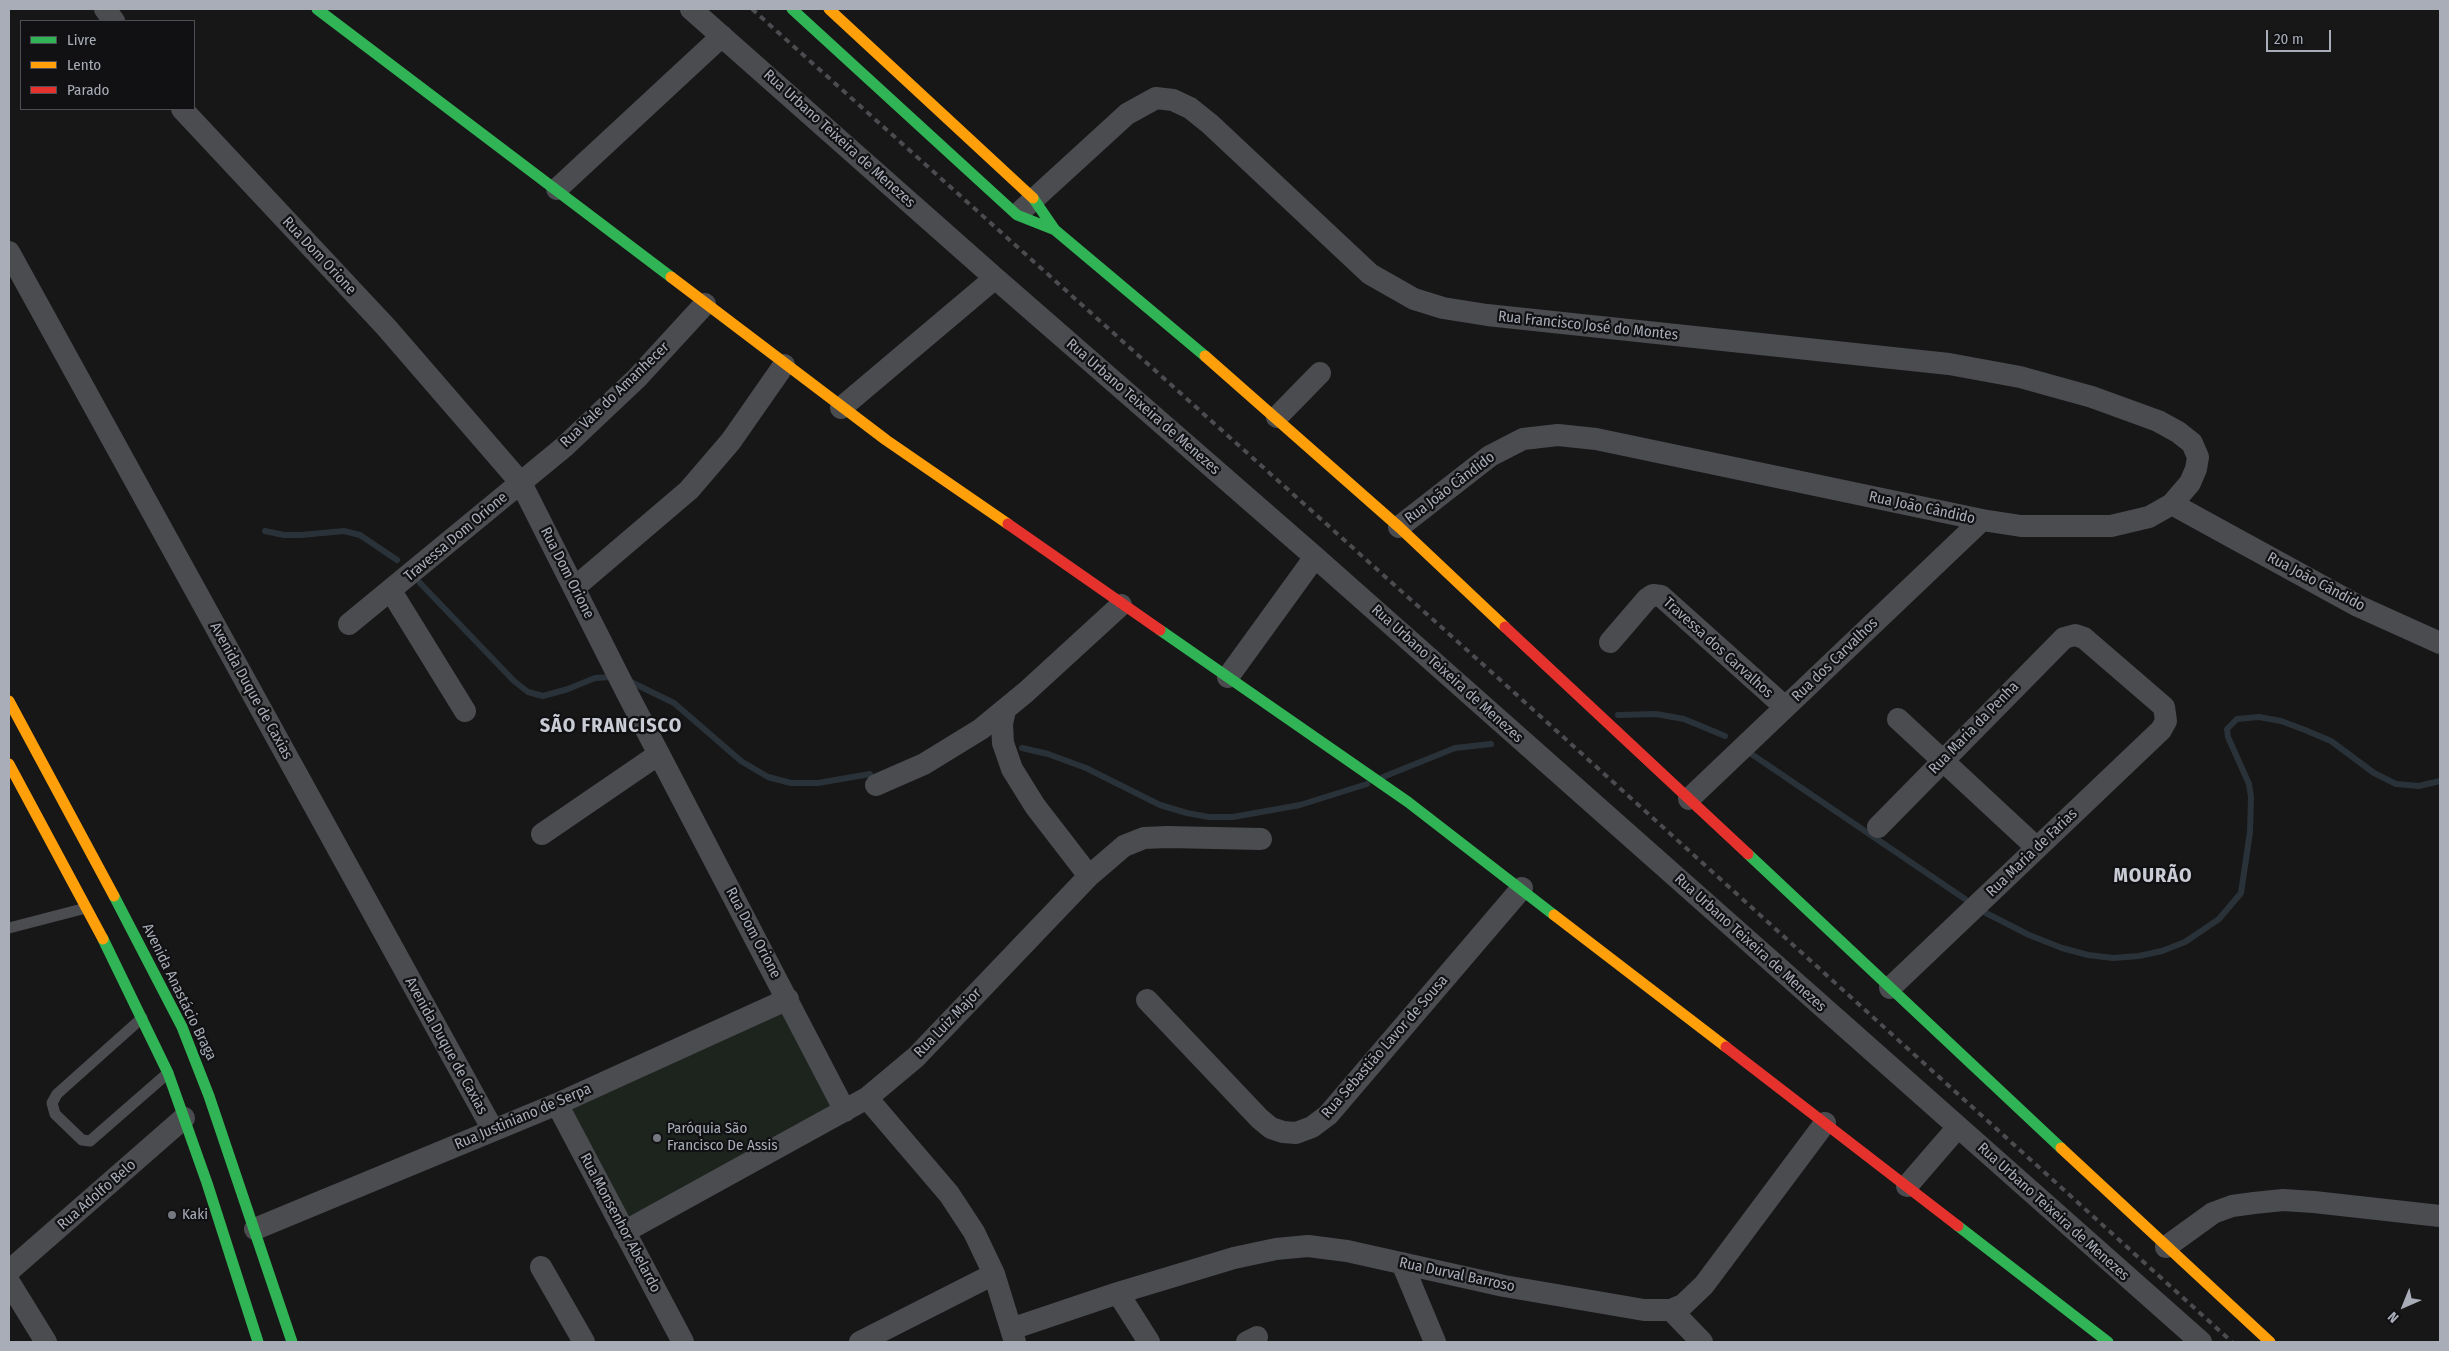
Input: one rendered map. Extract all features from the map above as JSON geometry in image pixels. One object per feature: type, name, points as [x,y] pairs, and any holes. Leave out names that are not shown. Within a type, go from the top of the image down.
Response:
[{"type":"street","points":[[105,9],[113,20]]},
{"type":"street","points":[[317,9],[557,189],[841,408],[1121,605],[1390,789],[1522,888],[2108,1342]]},
{"type":"street","name":"Rua Urbano Teixeira de Menezes","points":[[691,9],[1315,557],[2201,1342]]},
{"type":"street","points":[[792,9],[1017,215],[1055,230]]},
{"type":"street","points":[[829,9],[1034,199],[1055,230],[1277,417],[1399,527],[2166,1247],[2270,1342]]},
{"type":"street","points":[[557,189],[722,36]]},
{"type":"street","name":"Rua Francisco José do Montes","points":[[1017,215],[1127,114],[1156,98],[1173,100],[1190,108],[1210,124],[1370,274],[1414,299],[1443,308],[1487,315],[1949,364],[2020,377],[2092,398],[2158,421],[2178,432],[2192,443],[2198,457],[2196,470],[2190,483],[2172,504]]},
{"type":"street","name":"Rua Dom Orione","points":[[183,110],[386,327],[521,483],[658,754],[845,1111]]},
{"type":"street","name":"Avenida Duque de Caxias","points":[[9,252],[493,1130]]},
{"type":"street","points":[[841,408],[996,278]]},
{"type":"street","name":"Rua Vale do Amanhecer","points":[[521,483],[613,402],[706,304]]},
{"type":"street","points":[[574,588],[689,490],[731,441],[784,365]]},
{"type":"street","points":[[1277,417],[1320,373]]},
{"type":"street","name":"Rua João Cândido","points":[[1399,527],[1490,456],[1523,439],[1558,435],[1596,439],[1982,520],[2021,526],[2111,526],[2150,517],[2172,504],[2358,606],[2440,643]]},
{"type":"street","name":"Travessa Dom Orione","points":[[349,624],[521,483]]},
{"type":"street","name":"Rua dos Carvalhos","points":[[1689,799],[1982,520]]},
{"type":"street","points":[[1228,677],[1315,557]]},
{"type":"street","name":"Travessa Dom Orione","points":[[391,591],[465,711]]},
{"type":"street","name":"Travessa dos Carvalhos","points":[[1610,642],[1647,599],[1653,595],[1661,596],[1785,707]]},
{"type":"street","points":[[876,785],[924,764],[958,745],[1005,710],[1121,605]]},
{"type":"street","name":"Rua Maria de Farias","points":[[1890,988],[2161,730],[2166,721],[2166,714],[2160,701],[2094,645],[2084,638],[2075,635]]},
{"type":"street","name":"Rua Maria da Penha","points":[[1878,827],[2056,645],[2064,638],[2075,635]]},
{"type":"street","name":"Avenida Anastácio Braga","points":[[10,708],[115,930],[143,1017],[168,1073],[184,1118],[258,1342]]},
{"type":"street","points":[[1005,710],[1002,724],[1003,743],[1012,769],[1035,806],[1089,876]]},
{"type":"street","points":[[1898,719],[2037,848]]},
{"type":"street","points":[[542,834],[658,754]]},
{"type":"street","name":"Avenida Anastácio Braga","points":[[9,765],[86,908],[115,930],[182,1026],[200,1070],[292,1342]]},
{"type":"street","name":"Rua Luiz Major","points":[[624,1232],[867,1098],[916,1056],[1089,876],[1124,846],[1144,838],[1261,839]]},
{"type":"street","name":"Rua Sebastião Lavor de Sousa","points":[[1147,1000],[1260,1119],[1271,1128],[1283,1132],[1296,1133],[1312,1127],[1328,1115],[1522,888]]},
{"type":"street","name":"Rua Justiniano de Serpa","points":[[255,1229],[557,1104],[788,1000]]},
{"type":"street","points":[[867,1098],[949,1194],[974,1232],[994,1274],[1013,1336]]},
{"type":"street","name":"Rua Monsenhor Abelardo","points":[[557,1104],[683,1342]]},
{"type":"street","name":"Rua Adolfo Belo","points":[[9,1271],[184,1118]]},
{"type":"street","points":[[1702,1342],[1671,1310],[1683,1305],[1704,1285],[1825,1123]]},
{"type":"street","points":[[1907,1186],[1958,1127]]},
{"type":"street","points":[[2166,1247],[2213,1213],[2232,1206],[2254,1203],[2284,1200],[2314,1202],[2440,1216]]},
{"type":"street","name":"Rua Durval Barroso","points":[[1013,1336],[1118,1293],[1234,1258],[1276,1249],[1308,1246],[1347,1251],[1504,1286],[1644,1310],[1671,1310]]},
{"type":"street","points":[[1402,1263],[1435,1342]]},
{"type":"street","points":[[541,1267],[584,1342]]},
{"type":"street","points":[[860,1342],[994,1274]]},
{"type":"street","points":[[9,1282],[46,1342]]},
{"type":"street","points":[[1118,1293],[1149,1342]]},
{"type":"lane","points":[[9,928],[86,908]]},
{"type":"lane","points":[[143,1017],[58,1094],[52,1103],[55,1114],[82,1140],[90,1142],[168,1073]]},
{"type":"shaded area","points":[[788,999],[845,1111],[624,1232],[557,1104]]},
{"type":"waterway","points":[[265,531],[284,535],[344,531],[360,535],[397,560]]},
{"type":"waterway","points":[[420,583],[514,681],[528,692],[543,696],[568,689],[595,678],[612,677]]},
{"type":"waterway","points":[[627,680],[674,703],[741,761],[768,777],[791,783],[818,783],[870,774]]},
{"type":"waterway","points":[[1618,715],[1656,714],[1684,719],[1725,736]]},
{"type":"waterway","points":[[1984,912],[2029,935],[2062,948],[2088,955],[2113,958],[2139,956],[2162,951],[2185,942],[2219,919],[2241,893],[2250,832],[2251,797],[2249,784],[2228,737],[2227,729],[2237,719],[2259,717],[2281,721],[2305,730],[2331,741],[2374,773],[2396,784],[2419,786],[2440,781]]},
{"type":"waterway","points":[[1383,777],[1455,748],[1491,744]]},
{"type":"waterway","points":[[1022,748],[1048,754],[1086,768],[1160,805],[1209,817],[1233,817],[1300,805],[1367,784]]},
{"type":"waterway","points":[[1747,751],[1965,899]]},
{"type":"railway","points":[[752,9],[1497,677],[2232,1342]]},
{"type":"traffic: fast","points":[[317,9],[671,277]]},
{"type":"traffic: fast","points":[[792,9],[1017,215],[1055,230]]},
{"type":"traffic: fast","points":[[1033,198],[1055,230],[1205,356]]},
{"type":"traffic: fast","points":[[1160,630],[1408,802],[1554,915]]},
{"type":"traffic: fast","points":[[1748,854],[2061,1148]]},
{"type":"traffic: fast","points":[[114,896],[182,1027],[209,1096],[292,1342]]},
{"type":"traffic: fast","points":[[103,939],[168,1073],[207,1183],[258,1342]]},
{"type":"traffic: fast","points":[[1958,1226],[2108,1342]]},
{"type":"traffic: slow","points":[[829,9],[1033,198]]},
{"type":"traffic: slow","points":[[671,277],[886,440],[1008,524]]},
{"type":"traffic: slow","points":[[1205,356],[1399,527],[1505,627]]},
{"type":"traffic: slow","points":[[9,701],[114,896]]},
{"type":"traffic: slow","points":[[9,764],[103,939]]},
{"type":"traffic: slow","points":[[1554,915],[1726,1047]]},
{"type":"traffic: slow","points":[[2061,1148],[2270,1342]]},
{"type":"traffic: jam","points":[[1008,524],[1160,630]]},
{"type":"traffic: jam","points":[[1505,627],[1748,854]]},
{"type":"traffic: jam","points":[[1726,1047],[1958,1226]]},
{"type":"place","name":"Paróquia São Francisco De Assis","points":[[657,1138]]},
{"type":"place","name":"Kaki","points":[[172,1215]]},
{"type":"district","name":"SÃO FRANCISCO","points":[[611,726]]},
{"type":"district","name":"MOURÃO","points":[[2153,876]]}]
